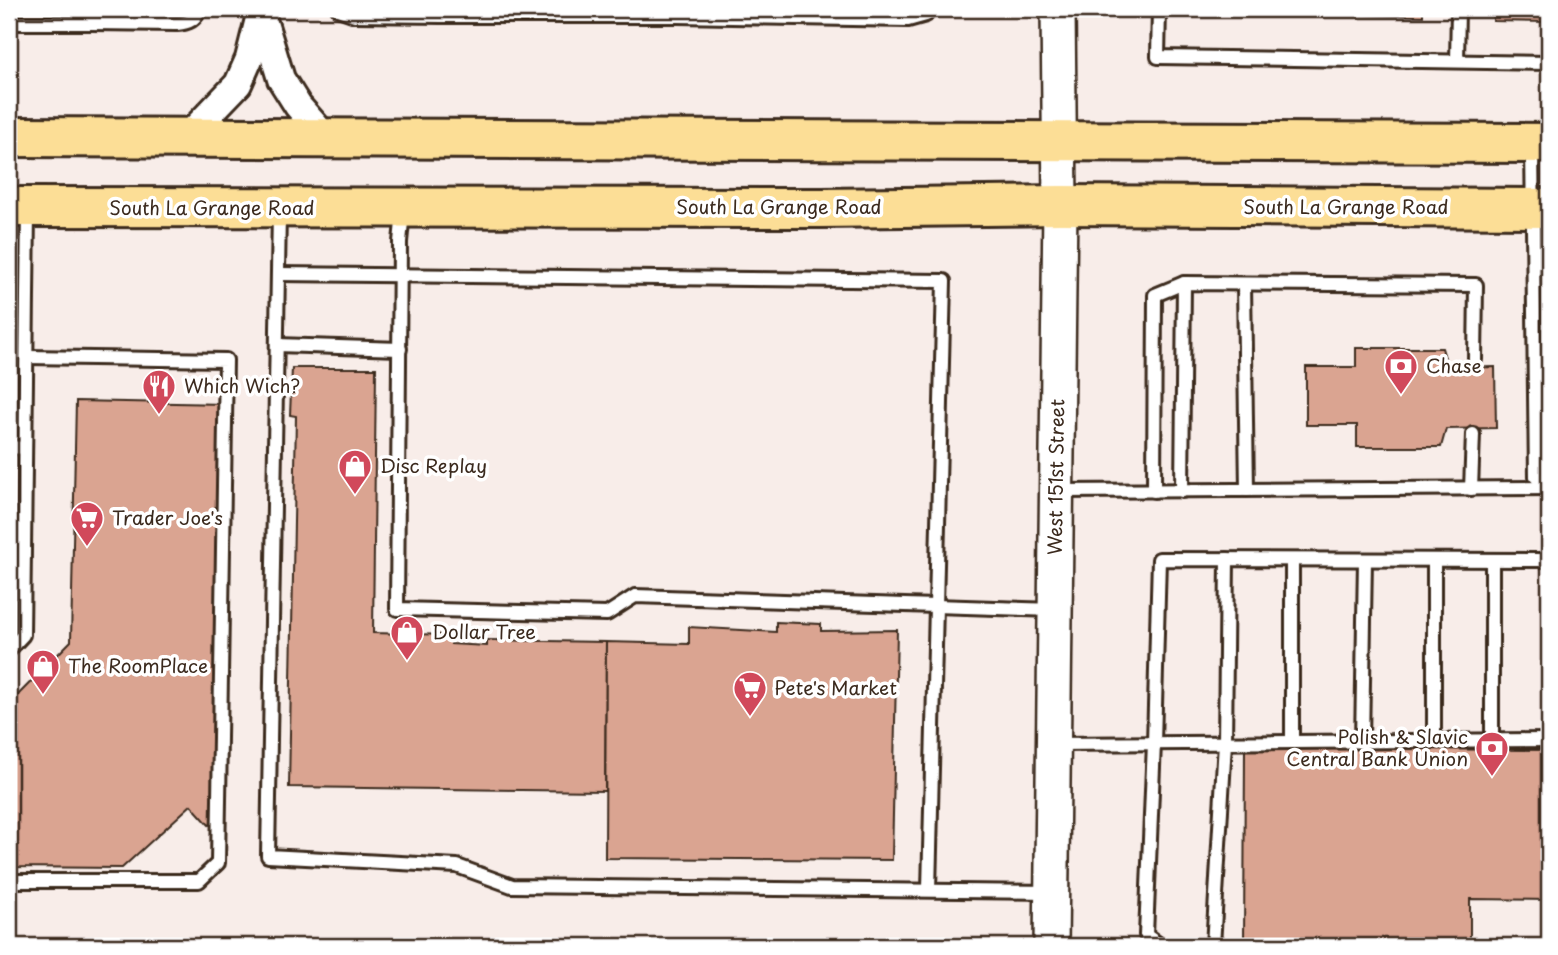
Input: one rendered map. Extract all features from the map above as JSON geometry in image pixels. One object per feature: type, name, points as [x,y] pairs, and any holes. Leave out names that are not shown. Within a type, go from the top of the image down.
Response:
[{"type":"highway","points":[[9,137],[1541,143]]},
{"type":"highway","name":"South La Grange Road","points":[[18,207],[821,208],[1060,205],[1541,208]]},
{"type":"street","name":"West 151st Street","points":[[1051,946],[1060,205],[1058,9]]},
{"type":"street","points":[[187,137],[238,83],[249,59],[261,10]]},
{"type":"street","points":[[261,10],[281,79],[298,106],[326,138]]},
{"type":"lane","points":[[92,23],[93,9]]},
{"type":"lane","points":[[9,23],[188,23],[196,17],[200,9]]},
{"type":"lane","points":[[338,9],[355,15],[442,12],[678,12],[908,20],[926,15],[929,9]]},
{"type":"lane","points":[[1159,9],[1158,57],[1549,63]]},
{"type":"lane","points":[[1457,61],[1458,9]]},
{"type":"lane","points":[[1541,143],[1536,477],[1549,488]]},
{"type":"lane","points":[[9,650],[23,635],[27,357],[18,207]]},
{"type":"lane","points":[[280,208],[268,856],[457,866],[512,886],[1052,892]]},
{"type":"lane","points":[[403,208],[400,242],[397,608],[607,614],[635,596],[1055,610]]},
{"type":"lane","points":[[278,274],[944,281],[929,890]]},
{"type":"lane","points":[[1154,491],[1155,295],[1184,283],[1476,285],[1475,360]]},
{"type":"lane","points":[[1182,491],[1184,283]]},
{"type":"lane","points":[[1244,284],[1247,490]]},
{"type":"lane","points":[[277,345],[400,349]]},
{"type":"lane","points":[[9,881],[199,881],[218,863],[226,360],[27,357]]},
{"type":"lane","points":[[1471,489],[1473,434]]},
{"type":"lane","points":[[9,447],[25,447]]},
{"type":"lane","points":[[1056,491],[1549,488]]},
{"type":"lane","points":[[1161,946],[1146,935],[1159,559],[1549,560]]},
{"type":"lane","points":[[1213,946],[1225,743],[1227,559]]},
{"type":"lane","points":[[1292,559],[1292,742]]},
{"type":"lane","points":[[1362,742],[1365,560]]},
{"type":"lane","points":[[1434,560],[1434,741]]},
{"type":"lane","points":[[1492,560],[1492,741]]},
{"type":"lane","points":[[1054,744],[1549,740]]},
{"type":"building","points":[[1181,9],[1423,9],[1423,16],[1181,12]]},
{"type":"building","points":[[1493,9],[1549,9],[1549,22],[1493,21]]},
{"type":"building","name":"Chase","points":[[1356,348],[1442,348],[1448,368],[1495,367],[1496,428],[1446,429],[1441,447],[1357,447],[1357,425],[1306,425],[1306,367],[1356,367]]},
{"type":"building","points":[[292,368],[376,368],[373,633],[451,635],[451,644],[487,646],[487,640],[606,642],[605,791],[289,787],[296,416],[290,415]]},
{"type":"building","points":[[76,401],[224,404],[218,821],[209,825],[191,805],[122,868],[9,867],[9,704],[71,641]]},
{"type":"building","name":"Pete's Market","points":[[776,622],[821,624],[821,631],[897,630],[892,860],[605,858],[606,642],[689,644],[689,627],[776,632]]},
{"type":"building","points":[[1245,748],[1549,750],[1549,900],[1470,899],[1470,946],[1244,946]]},
{"type":"place","name":"Chase","points":[[1401,396]]},
{"type":"place","name":"Which Wich?","points":[[159,416]]},
{"type":"place","name":"Disc Replay","points":[[355,496]]},
{"type":"place","name":"Trader Joe's","points":[[87,548]]},
{"type":"place","name":"Dollar Tree","points":[[407,662]]},
{"type":"place","name":"The RoomPlace","points":[[43,696]]},
{"type":"place","name":"Pete's Market","points":[[750,718]]},
{"type":"place","name":"Polish & Slavic Central Bank Union","points":[[1492,778]]}]
